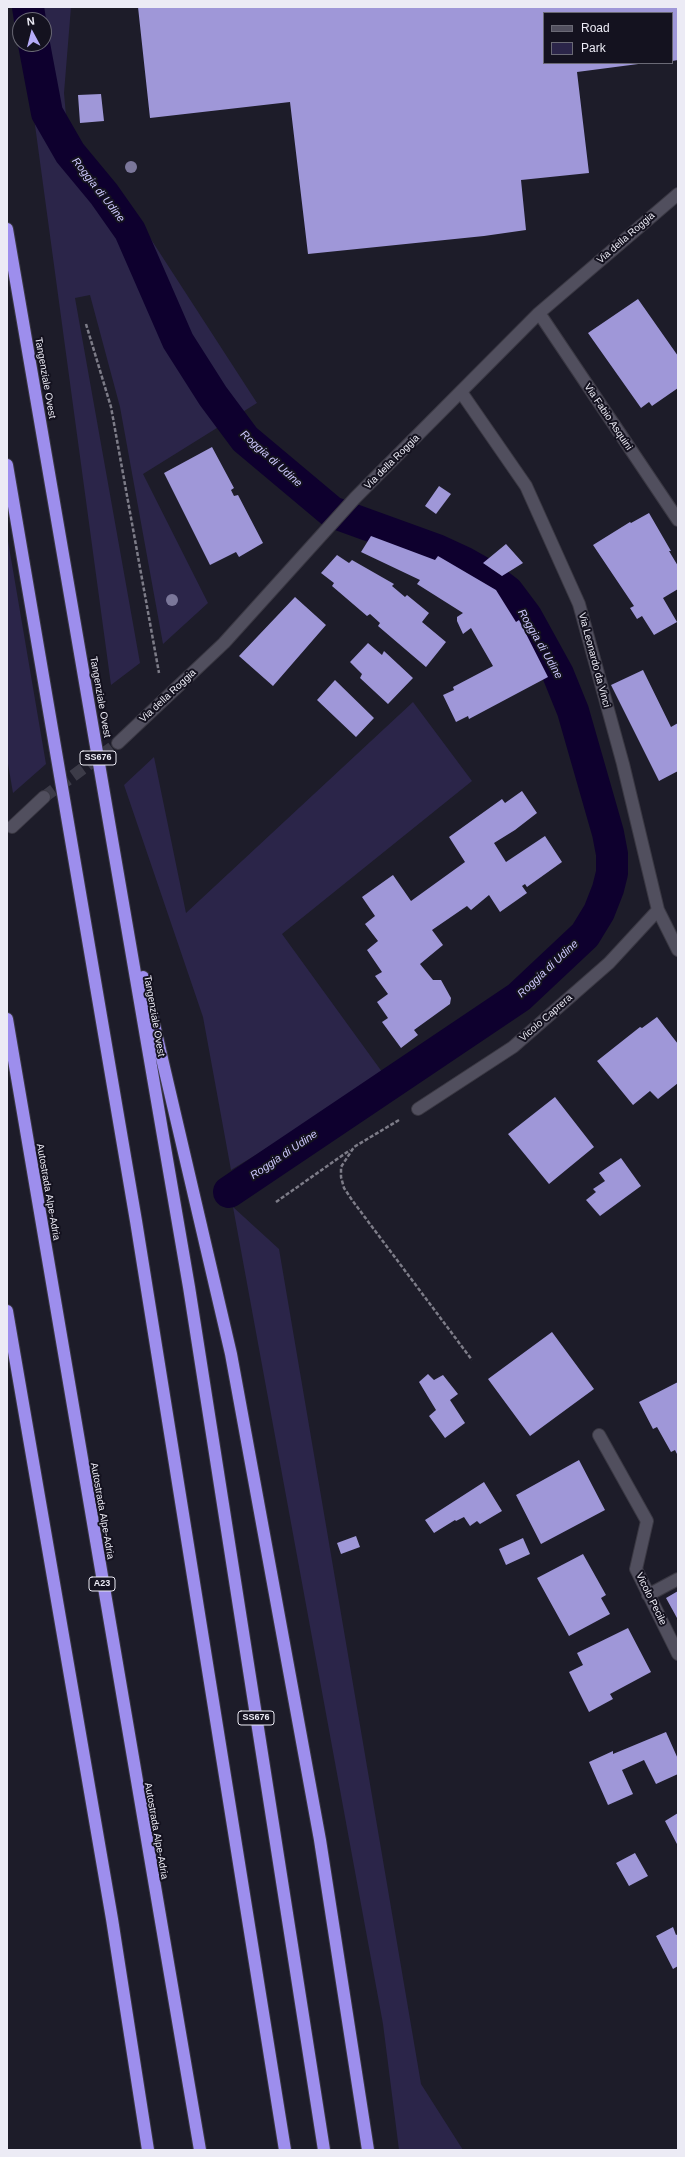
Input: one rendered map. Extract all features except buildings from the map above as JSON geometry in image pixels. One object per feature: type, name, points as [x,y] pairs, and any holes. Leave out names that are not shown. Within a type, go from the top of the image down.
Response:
[{"type":"highway","name":"Tangenziale Ovest","points":[[7,229],[189,1287],[324,2150]]},
{"type":"highway","points":[[7,465],[54,729],[148,1292],[285,2150]]},
{"type":"highway","points":[[115,857],[231,1354],[320,1840],[368,2150]]},
{"type":"highway","name":"Autostrada Alpe-Adria","points":[[7,1018],[200,2150]]},
{"type":"highway","points":[[7,1311],[112,1919],[148,2150]]},
{"type":"street","name":"Via della Roggia","points":[[118,743],[224,643],[355,498],[539,313],[678,194]]},
{"type":"street","name":"Via Fabio Asquini","points":[[539,313],[678,520]]},
{"type":"street","name":"Via Leonardo da Vinci","points":[[461,392],[526,486],[579,604],[623,764],[658,910],[678,950]]},
{"type":"street","points":[[12,827],[44,797]]},
{"type":"street","name":"Vicolo Caprera","points":[[418,1109],[513,1047],[609,963],[658,910]]},
{"type":"street","name":"Vicolo Pecile","points":[[599,1435],[647,1521],[636,1569],[678,1654]]},
{"type":"street","points":[[648,1595],[678,1579]]},
{"type":"path","points":[[86,324],[110,407],[154,652]]},
{"type":"path","points":[[276,1202],[354,1147],[418,1109]]},
{"type":"path","points":[[354,1147],[341,1167],[341,1177],[344,1188],[472,1360]]},
{"type":"green space","points":[[18,7],[71,7],[64,93],[67,127],[143,227],[257,403],[143,474],[208,603],[163,644],[120,407],[90,295],[75,298],[140,663],[111,685],[25,52],[52,52],[52,12],[19,12]]},
{"type":"green space","points":[[7,535],[46,764],[13,793],[7,758]]},
{"type":"green space","points":[[413,702],[472,781],[282,934],[385,1076],[231,1170],[203,1017],[124,785],[154,757],[186,913]]},
{"type":"green space","points":[[233,1207],[279,1249],[421,2084],[463,2150],[399,2150],[383,2024]]},
{"type":"waterway","name":"Roggia di Udine","points":[[28,7],[29,12]]},
{"type":"waterway","name":"Roggia di Udine","points":[[36,52],[47,113],[70,153],[104,194],[130,231],[178,341],[213,396],[245,439],[332,512],[437,550],[463,562],[486,575],[508,592],[526,616],[558,674],[573,711],[608,833],[612,854],[612,873],[608,889],[599,912],[585,935],[519,997],[229,1192]]},
{"type":"tunnel","points":[[44,797],[118,743]]}]
